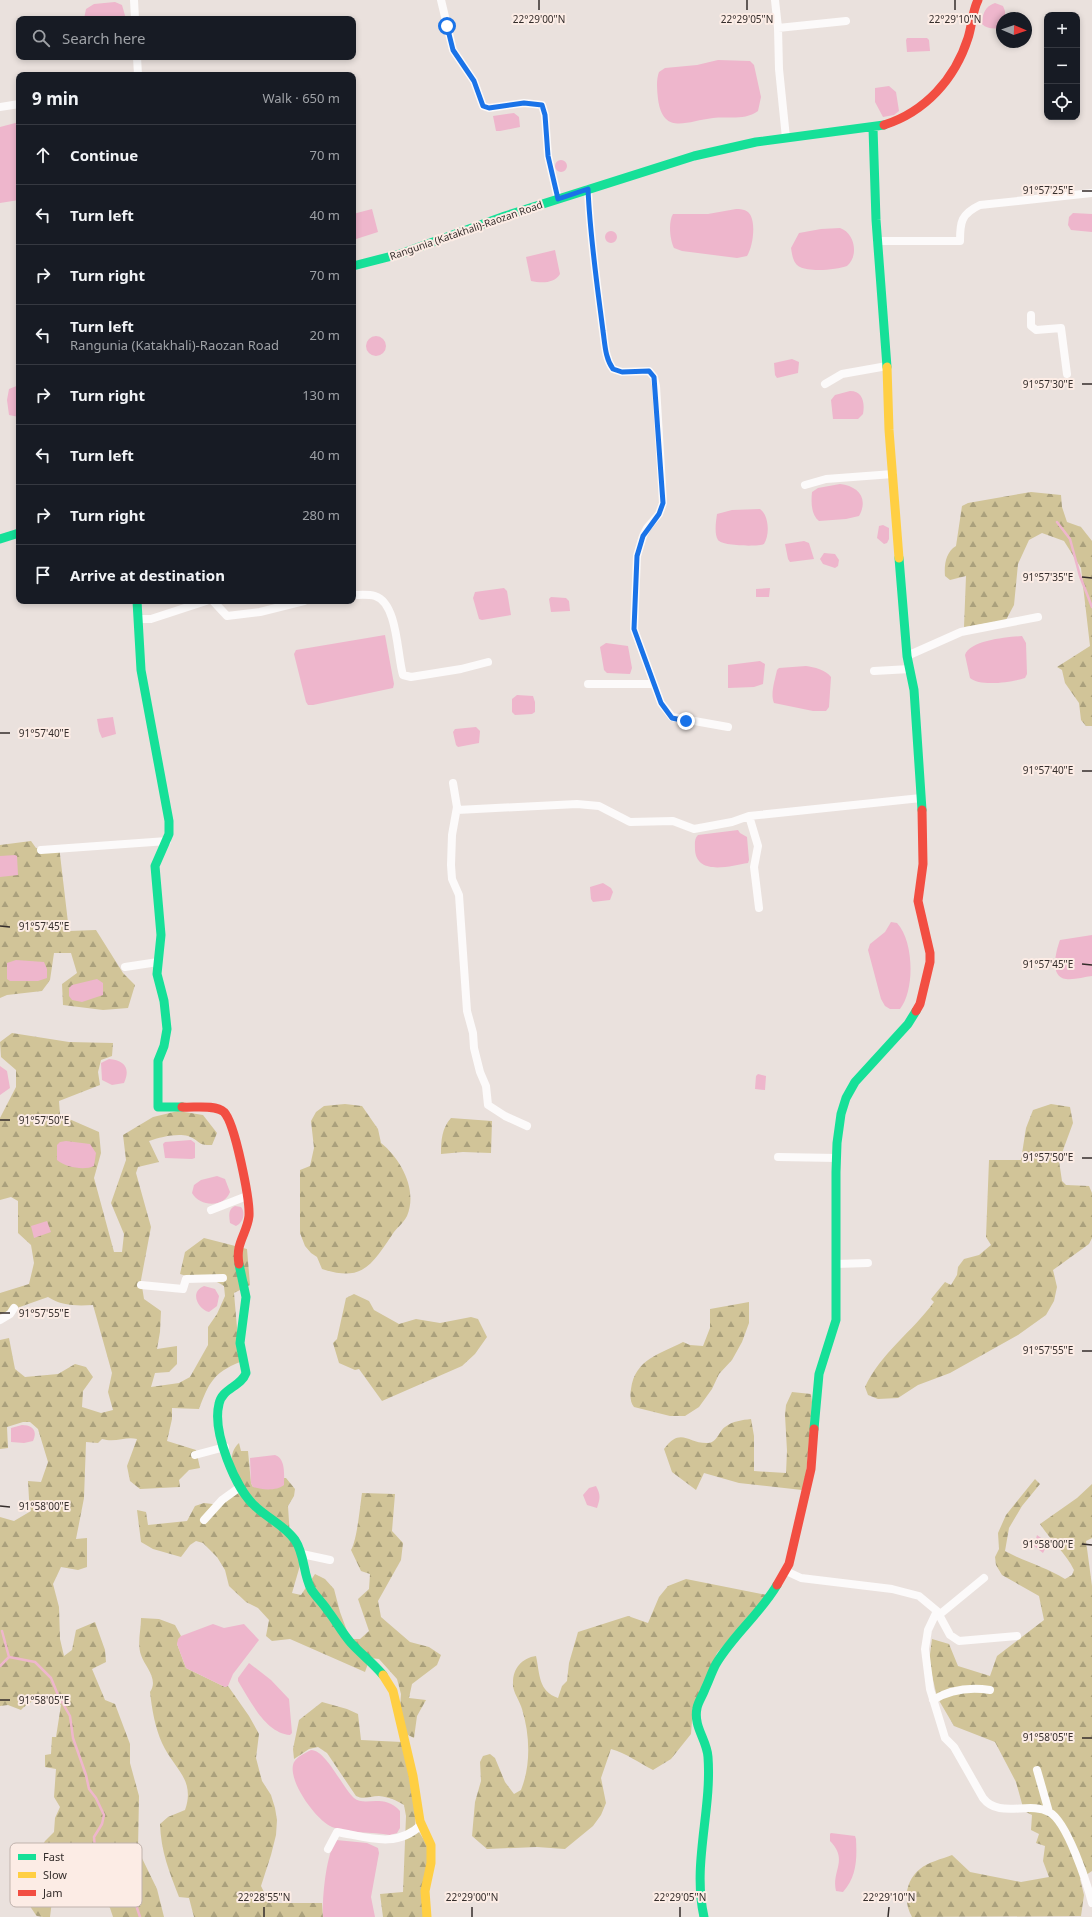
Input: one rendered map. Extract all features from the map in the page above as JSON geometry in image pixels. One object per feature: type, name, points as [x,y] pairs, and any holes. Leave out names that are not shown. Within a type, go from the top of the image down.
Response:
[{"type":"street","points":[[134,0],[135,16]]},
{"type":"street","points":[[441,0],[453,50],[474,81],[483,106],[489,108],[524,103],[542,105],[545,115],[548,156],[558,199]]},
{"type":"street","points":[[775,0],[778,28],[779,69],[786,138]]},
{"type":"street","name":"Rangunia (Katakhali)-Raozan Road","points":[[356,265],[400,254],[558,199],[694,156],[756,142],[873,128],[908,116],[930,100],[963,54],[978,0]]},
{"type":"street","points":[[778,28],[846,21]]},
{"type":"street","points":[[138,60],[138,72]]},
{"type":"street","points":[[0,107],[16,104]]},
{"type":"street","points":[[704,1917],[700,1899],[700,1870],[705,1820],[708,1758],[706,1745],[697,1727],[697,1708],[720,1659],[735,1638],[770,1597],[786,1571],[796,1540],[811,1469],[819,1374],[836,1320],[838,1306],[836,1264],[837,1158],[839,1128],[846,1098],[855,1082],[911,1020],[920,1004],[929,971],[930,953],[918,901],[924,848],[914,690],[908,656],[892,474],[887,366],[877,241],[873,128]]},
{"type":"street","points":[[588,189],[598,297],[605,350],[608,359],[613,369],[622,372],[649,371],[654,377],[656,386],[663,503],[659,514],[647,528],[637,556],[633,614],[634,629],[661,703],[672,718],[728,727]]},
{"type":"street","points":[[877,241],[960,241],[960,223],[965,214],[980,205],[1092,193]]},
{"type":"street","points":[[1031,315],[1031,326],[1036,330],[1061,328],[1067,374]]},
{"type":"street","points":[[825,384],[842,374],[887,366]]},
{"type":"street","points":[[805,485],[826,479],[892,474]]},
{"type":"street","points":[[0,539],[16,534]]},
{"type":"street","points":[[356,596],[374,596],[384,603],[392,618],[403,675],[411,677],[461,670],[488,662]]},
{"type":"street","points":[[137,604],[141,670],[169,821],[167,841],[160,852],[155,866],[160,935],[157,974],[164,1002],[167,1029],[164,1046],[158,1061],[158,1107],[214,1108],[224,1112],[233,1133],[250,1209],[249,1219],[238,1243],[238,1257],[246,1297],[240,1334],[241,1352],[246,1373],[243,1379],[224,1392],[219,1404],[218,1414],[225,1447],[231,1469],[249,1501],[286,1528],[300,1547],[306,1579],[314,1594],[328,1610],[351,1642],[388,1681],[393,1691],[413,1776],[421,1825],[431,1845],[425,1891],[427,1917]]},
{"type":"street","points":[[138,619],[151,619],[197,604]]},
{"type":"street","points":[[216,604],[227,616],[260,612],[292,604]]},
{"type":"street","points":[[908,656],[962,632],[1038,617]]},
{"type":"street","points":[[874,671],[910,669]]},
{"type":"street","points":[[588,684],[654,684]]},
{"type":"street","points":[[453,783],[457,810],[452,835],[452,879],[458,896],[467,1011],[473,1033],[474,1048],[480,1072],[486,1086],[488,1105],[505,1116],[527,1126]]},
{"type":"street","points":[[457,810],[577,804],[599,806],[630,822],[673,821],[694,830],[732,822],[749,816],[921,798]]},
{"type":"street","points":[[749,816],[758,846],[754,867],[759,908]]},
{"type":"street","points":[[41,850],[167,841]]},
{"type":"street","points":[[125,966],[158,962]]},
{"type":"street","points":[[778,1157],[837,1158]]},
{"type":"street","points":[[211,1210],[247,1196]]},
{"type":"street","points":[[836,1264],[868,1263]]},
{"type":"street","points":[[141,1284],[183,1289],[186,1279],[223,1278]]},
{"type":"street","points":[[0,1320],[10,1314],[14,1308]]},
{"type":"street","points":[[194,1455],[225,1447]]},
{"type":"street","points":[[204,1520],[222,1500],[240,1487]]},
{"type":"street","points":[[302,1554],[330,1560]]},
{"type":"street","points":[[786,1571],[801,1578],[911,1593],[924,1598],[938,1613],[950,1635],[960,1641],[1017,1636]]},
{"type":"street","points":[[984,1578],[938,1613],[928,1630],[925,1649],[926,1664],[933,1700],[945,1738],[954,1747],[986,1802],[997,1808],[1038,1809],[1049,1812]]},
{"type":"street","points":[[933,1700],[942,1694],[957,1690],[976,1688],[990,1690]]},
{"type":"street","points":[[1037,1770],[1049,1812],[1068,1837],[1084,1875],[1092,1903]]},
{"type":"street","points":[[328,1849],[336,1832],[389,1840],[409,1835],[421,1825]]},
{"type":"green space","points":[[1031,492],[1061,495],[1062,507],[1067,522],[1081,527],[1092,541],[1092,726],[1086,726],[1081,720],[1079,703],[1065,683],[1062,670],[1057,667],[1090,646],[1081,568],[1064,541],[1042,533],[1029,540],[1018,564],[1014,605],[1006,620],[964,627],[966,576],[950,580],[945,576],[946,559],[956,546],[962,506],[968,503]]},
{"type":"green space","points":[[31,841],[36,848],[59,846],[69,931],[96,930],[123,973],[135,985],[128,1008],[103,1010],[63,1005],[62,984],[77,973],[71,953],[54,953],[50,980],[42,991],[7,995],[0,998],[0,845]]},
{"type":"green space","points":[[12,1033],[69,1042],[113,1043],[112,1056],[101,1060],[98,1072],[100,1085],[59,1101],[60,1115],[99,1132],[101,1153],[94,1178],[114,1252],[122,1252],[124,1234],[111,1203],[126,1160],[123,1135],[153,1117],[178,1111],[203,1115],[217,1133],[212,1145],[201,1144],[184,1135],[168,1136],[149,1141],[159,1162],[138,1167],[136,1173],[151,1227],[141,1280],[144,1299],[161,1311],[160,1332],[157,1349],[177,1346],[177,1364],[169,1372],[155,1373],[151,1387],[179,1383],[190,1377],[208,1345],[208,1327],[217,1314],[225,1296],[224,1286],[212,1280],[180,1274],[185,1252],[204,1238],[247,1249],[250,1285],[234,1293],[240,1362],[224,1370],[213,1380],[199,1409],[172,1408],[172,1419],[167,1441],[196,1450],[200,1468],[189,1470],[179,1480],[180,1487],[140,1489],[130,1481],[127,1466],[137,1439],[102,1439],[98,1443],[86,1442],[84,1498],[76,1539],[87,1538],[87,1567],[78,1570],[61,1567],[53,1584],[59,1607],[60,1639],[64,1656],[72,1650],[76,1630],[95,1622],[105,1650],[106,1662],[92,1669],[105,1700],[115,1704],[130,1744],[130,1763],[139,1796],[138,1843],[44,1843],[54,1832],[55,1818],[60,1807],[54,1797],[56,1769],[45,1767],[45,1755],[51,1754],[52,1737],[56,1737],[61,1705],[50,1701],[40,1700],[30,1703],[21,1710],[8,1705],[0,1706],[0,1517],[14,1521],[31,1511],[28,1481],[41,1482],[48,1462],[38,1429],[30,1422],[23,1422],[7,1427],[8,1448],[0,1449],[0,1340],[9,1338],[15,1369],[25,1377],[58,1374],[75,1364],[86,1367],[93,1377],[83,1391],[82,1407],[101,1413],[113,1410],[108,1392],[112,1373],[93,1305],[70,1305],[48,1297],[0,1314],[0,1293],[29,1284],[34,1263],[31,1245],[18,1233],[18,1201],[11,1197],[0,1200],[0,1118],[16,1087],[16,1070],[1,1057],[0,1042]]},
{"type":"green space","points":[[345,1104],[362,1106],[378,1129],[381,1143],[401,1166],[409,1186],[410,1196],[410,1206],[407,1216],[378,1255],[364,1268],[347,1274],[322,1269],[317,1257],[305,1246],[300,1233],[300,1170],[310,1166],[314,1148],[311,1121],[316,1112],[324,1106]]},
{"type":"green space","points":[[1051,1104],[1070,1107],[1073,1123],[1059,1161],[1062,1181],[1066,1185],[1089,1186],[1092,1193],[1092,1238],[1089,1244],[1053,1270],[1057,1287],[1054,1301],[1046,1315],[1018,1335],[950,1373],[918,1385],[898,1398],[878,1399],[868,1395],[865,1387],[879,1364],[934,1302],[931,1299],[945,1282],[951,1285],[957,1275],[958,1267],[964,1259],[979,1255],[991,1245],[986,1237],[989,1160],[1021,1160],[1026,1128],[1033,1110]]},
{"type":"green space","points":[[451,1118],[492,1121],[491,1153],[463,1152],[441,1154],[443,1134]]},
{"type":"green space","points":[[354,1294],[369,1301],[374,1310],[399,1324],[416,1319],[440,1323],[471,1317],[478,1319],[487,1337],[475,1354],[462,1366],[382,1401],[359,1369],[355,1370],[339,1363],[333,1343],[337,1339],[346,1298]]},
{"type":"green space","points":[[749,1302],[749,1323],[742,1342],[732,1360],[719,1374],[712,1389],[699,1407],[685,1416],[670,1416],[634,1407],[630,1396],[633,1379],[643,1364],[657,1354],[683,1342],[690,1345],[703,1346],[710,1328],[710,1309]]},
{"type":"green space","points":[[792,1392],[811,1394],[812,1402],[806,1475],[802,1490],[739,1483],[704,1473],[696,1490],[672,1472],[664,1449],[675,1438],[680,1437],[701,1443],[708,1443],[714,1441],[723,1429],[731,1423],[751,1419],[754,1436],[754,1471],[786,1473],[787,1451],[785,1415],[786,1405]]},
{"type":"green space","points":[[239,1443],[241,1451],[248,1451],[251,1483],[253,1487],[284,1485],[284,1478],[286,1478],[295,1489],[294,1496],[288,1506],[290,1538],[301,1562],[292,1593],[301,1595],[315,1574],[325,1579],[334,1589],[340,1612],[350,1639],[360,1639],[369,1631],[358,1599],[369,1589],[370,1574],[361,1571],[351,1550],[357,1531],[362,1493],[395,1494],[392,1531],[403,1543],[401,1560],[378,1601],[381,1617],[410,1642],[429,1647],[441,1655],[437,1665],[412,1684],[409,1698],[426,1700],[417,1716],[414,1738],[406,1734],[400,1708],[401,1694],[397,1679],[379,1659],[370,1658],[365,1672],[290,1639],[272,1641],[266,1636],[269,1620],[258,1608],[246,1602],[229,1586],[225,1570],[217,1557],[203,1543],[196,1541],[190,1545],[181,1557],[153,1549],[141,1542],[137,1510],[146,1512],[148,1525],[187,1521],[195,1506],[204,1503],[221,1505],[235,1492],[231,1459],[235,1448]]},
{"type":"green space","points":[[1035,1479],[1040,1484],[1022,1506],[1009,1528],[1005,1551],[1065,1579],[1072,1575],[1074,1570],[1067,1558],[1040,1524],[1077,1498],[1092,1484],[1092,1538],[1086,1541],[1092,1586],[1092,1871],[1080,1879],[1084,1895],[1081,1916],[912,1917],[907,1904],[907,1892],[911,1879],[923,1867],[952,1855],[970,1872],[1021,1882],[1049,1877],[1043,1861],[1045,1846],[1036,1843],[1039,1834],[1031,1830],[1032,1815],[1024,1811],[1016,1782],[995,1742],[954,1726],[937,1697],[929,1662],[932,1639],[949,1644],[958,1666],[990,1676],[997,1656],[1044,1620],[1039,1596],[1002,1575],[996,1565],[995,1557],[999,1549],[998,1533],[1006,1515]]},
{"type":"green space","points":[[686,1579],[767,1595],[717,1653],[693,1707],[691,1734],[671,1759],[653,1770],[611,1749],[601,1778],[606,1803],[601,1815],[593,1826],[565,1849],[537,1847],[487,1849],[472,1836],[475,1802],[481,1781],[480,1762],[483,1756],[490,1754],[495,1758],[505,1782],[514,1794],[521,1790],[528,1760],[528,1739],[525,1719],[513,1686],[513,1678],[519,1665],[526,1659],[536,1656],[539,1675],[543,1686],[551,1695],[558,1698],[562,1686],[567,1681],[569,1663],[578,1632],[628,1616],[648,1623],[659,1597],[668,1586]]},
{"type":"green space","points":[[141,1618],[159,1619],[175,1625],[181,1636],[177,1644],[186,1668],[225,1687],[228,1686],[249,1716],[259,1734],[256,1758],[262,1781],[271,1795],[277,1820],[276,1835],[261,1886],[267,1898],[279,1903],[322,1903],[323,1917],[194,1917],[189,1898],[179,1897],[164,1853],[160,1824],[168,1817],[185,1810],[188,1799],[188,1790],[182,1774],[162,1743],[156,1725],[150,1692],[153,1682],[140,1651],[139,1642]]},
{"type":"green space","points":[[322,1702],[347,1709],[358,1714],[361,1740],[402,1742],[416,1800],[415,1826],[428,1846],[424,1917],[383,1917],[380,1894],[403,1892],[406,1816],[404,1805],[383,1796],[364,1798],[356,1796],[327,1753],[318,1747],[309,1749],[294,1759],[293,1749],[299,1720]]},
{"type":"green space","points":[[142,1858],[157,1889],[164,1917],[113,1917],[109,1907],[142,1907]]},
{"type":"green space","points":[[30,1907],[51,1907],[50,1917],[37,1916]]},
{"type":"shaded area","points":[[115,2],[122,5],[125,16],[85,16],[86,9],[94,4]]},
{"type":"shaded area","points":[[995,3],[1003,6],[1005,11],[996,12],[996,28],[986,27],[982,24],[986,9]]},
{"type":"shaded area","points":[[907,38],[927,38],[929,40],[930,51],[907,52]]},
{"type":"shaded area","points":[[718,60],[750,61],[754,65],[761,97],[758,111],[742,117],[713,118],[678,124],[665,118],[661,111],[658,99],[657,82],[659,72],[665,68],[697,65]]},
{"type":"shaded area","points":[[889,86],[896,92],[899,111],[894,115],[883,117],[875,102],[875,88]]},
{"type":"shaded area","points":[[514,113],[519,117],[520,127],[496,131],[493,116]]},
{"type":"shaded area","points":[[16,123],[16,200],[0,203],[0,127]]},
{"type":"shaded area","points":[[559,160],[563,160],[567,166],[563,172],[559,172],[555,168],[555,164]]},
{"type":"shaded area","points":[[372,209],[378,232],[356,239],[356,213]]},
{"type":"shaded area","points":[[736,209],[744,210],[751,216],[753,234],[751,246],[747,256],[737,258],[682,251],[674,248],[670,231],[670,222],[673,214],[708,214]]},
{"type":"shaded area","points":[[1073,213],[1092,214],[1092,232],[1071,230],[1068,225],[1069,217]]},
{"type":"shaded area","points":[[840,228],[849,235],[854,245],[853,257],[847,266],[810,270],[804,269],[796,264],[793,259],[791,248],[799,233],[821,229]]},
{"type":"shaded area","points":[[611,231],[615,233],[617,237],[615,241],[611,243],[607,241],[605,237],[607,233]]},
{"type":"shaded area","points":[[555,250],[560,274],[551,281],[531,281],[526,257]]},
{"type":"shaded area","points":[[376,336],[383,339],[386,346],[383,353],[376,356],[369,353],[366,346],[369,339]]},
{"type":"shaded area","points":[[792,359],[799,362],[798,373],[777,378],[775,375],[774,363]]},
{"type":"shaded area","points":[[16,386],[16,416],[9,415],[7,400],[9,389]]},
{"type":"shaded area","points":[[850,391],[858,393],[862,398],[864,406],[863,414],[858,419],[833,419],[831,400],[835,395]]},
{"type":"shaded area","points":[[840,484],[852,487],[860,494],[863,504],[859,516],[846,519],[819,521],[813,512],[812,492],[818,488]]},
{"type":"shaded area","points":[[760,509],[767,520],[768,525],[767,536],[764,544],[726,544],[718,540],[716,531],[717,514],[732,510]]},
{"type":"shaded area","points":[[883,525],[889,528],[889,539],[887,543],[884,544],[877,538],[879,526]]},
{"type":"shaded area","points":[[804,541],[809,543],[814,559],[790,562],[785,544]]},
{"type":"shaded area","points":[[824,553],[835,554],[839,560],[838,566],[835,568],[823,564],[820,559]]},
{"type":"shaded area","points":[[504,588],[507,591],[511,615],[482,620],[479,619],[473,598],[475,592]]},
{"type":"shaded area","points":[[770,588],[769,597],[756,597],[756,589]]},
{"type":"shaded area","points":[[551,597],[566,598],[569,601],[570,611],[551,612],[549,599]]},
{"type":"shaded area","points":[[385,635],[394,684],[393,688],[308,705],[294,654],[296,650]]},
{"type":"shaded area","points":[[1022,636],[1026,643],[1027,674],[1025,678],[1013,681],[989,683],[975,681],[970,678],[965,655],[968,650],[990,640]]},
{"type":"shaded area","points":[[606,643],[628,646],[632,668],[630,674],[607,673],[604,670],[600,647]]},
{"type":"shaded area","points":[[760,661],[765,664],[763,684],[754,687],[728,688],[728,665]]},
{"type":"shaded area","points":[[806,666],[823,671],[831,677],[829,707],[826,711],[813,711],[774,703],[773,691],[777,670],[779,668]]},
{"type":"shaded area","points":[[517,695],[533,696],[535,702],[535,712],[532,714],[515,715],[512,712],[512,699]]},
{"type":"shaded area","points":[[113,717],[116,734],[102,738],[97,719]]},
{"type":"shaded area","points":[[476,727],[480,731],[479,743],[458,747],[456,745],[453,732],[455,729]]},
{"type":"shaded area","points":[[738,830],[747,837],[748,863],[716,867],[708,866],[697,858],[695,844],[698,835]]},
{"type":"shaded area","points":[[0,856],[17,856],[18,875],[0,877]]},
{"type":"shaded area","points":[[603,883],[611,888],[613,892],[610,900],[593,902],[591,899],[590,887]]},
{"type":"shaded area","points":[[891,922],[897,923],[903,931],[907,941],[909,953],[910,978],[905,1001],[900,1009],[890,1009],[885,1006],[881,999],[868,950],[870,944],[885,932]]},
{"type":"shaded area","points":[[1092,935],[1092,976],[1066,979],[1057,974],[1055,963],[1060,940]]},
{"type":"shaded area","points":[[16,960],[44,962],[47,969],[47,978],[38,981],[10,981],[7,979],[7,963]]},
{"type":"shaded area","points":[[97,979],[103,983],[103,995],[82,1002],[72,1000],[69,996],[69,988],[72,985]]},
{"type":"shaded area","points":[[109,1059],[119,1061],[125,1066],[127,1073],[124,1083],[112,1085],[102,1080],[101,1063]]},
{"type":"shaded area","points":[[0,1066],[7,1071],[10,1088],[0,1095]]},
{"type":"shaded area","points":[[758,1074],[766,1076],[765,1090],[755,1089],[756,1076]]},
{"type":"shaded area","points":[[191,1140],[195,1143],[195,1158],[165,1158],[163,1144],[165,1142]]},
{"type":"shaded area","points":[[66,1141],[90,1144],[96,1153],[94,1166],[75,1168],[65,1165],[57,1160],[57,1145],[60,1142]]},
{"type":"shaded area","points":[[217,1176],[225,1179],[230,1192],[227,1197],[223,1201],[212,1204],[200,1201],[196,1198],[192,1193],[194,1185],[201,1180]]},
{"type":"shaded area","points":[[235,1206],[243,1209],[242,1220],[236,1226],[230,1223],[229,1218],[231,1209]]},
{"type":"shaded area","points":[[47,1221],[51,1232],[34,1238],[31,1226]]},
{"type":"shaded area","points":[[204,1286],[215,1289],[219,1296],[217,1306],[209,1312],[201,1308],[196,1296],[199,1289]]},
{"type":"shaded area","points":[[22,1425],[29,1426],[33,1429],[35,1434],[33,1441],[24,1443],[11,1442],[11,1428]]},
{"type":"shaded area","points":[[275,1455],[279,1457],[283,1463],[284,1485],[269,1489],[253,1487],[251,1483],[250,1458]]},
{"type":"shaded area","points":[[596,1486],[600,1497],[597,1508],[587,1505],[583,1495],[589,1488]]},
{"type":"shaded area","points":[[1037,1535],[1048,1543],[1043,1553],[1034,1546]]},
{"type":"shaded area","points":[[213,1624],[224,1628],[244,1624],[259,1640],[233,1674],[228,1686],[225,1687],[186,1668],[177,1644],[178,1639],[181,1636]]},
{"type":"shaded area","points":[[249,1663],[271,1680],[289,1699],[292,1733],[290,1735],[281,1733],[266,1722],[253,1706],[238,1681],[238,1678]]},
{"type":"shaded area","points":[[311,1750],[317,1752],[328,1762],[354,1798],[363,1801],[381,1801],[394,1806],[400,1811],[400,1828],[397,1833],[390,1835],[338,1829],[332,1827],[319,1817],[305,1800],[295,1781],[293,1773],[293,1765],[295,1760]]},
{"type":"shaded area","points":[[831,1833],[855,1836],[856,1839],[854,1873],[848,1886],[843,1892],[836,1891],[835,1884],[839,1860],[836,1848],[830,1841]]},
{"type":"shaded area","points":[[336,1840],[367,1843],[378,1848],[379,1853],[371,1897],[375,1917],[323,1917],[323,1899],[327,1866]]},
{"type":"waterway","points":[[1057,522],[1070,539],[1080,576],[1092,607]]},
{"type":"waterway","points":[[2,1631],[9,1657],[35,1662],[51,1678],[58,1695],[70,1716],[73,1738],[86,1775],[89,1789],[96,1798],[104,1815],[102,1824],[94,1837],[95,1843]]},
{"type":"waterway","points":[[0,1666],[9,1657]]},
{"type":"waterway","points":[[137,1907],[140,1917]]},
{"type":"traffic: fast","points":[[356,265],[400,254],[505,216],[694,156],[756,142],[884,125]]},
{"type":"traffic: fast","points":[[873,128],[876,220],[887,367]]},
{"type":"traffic: fast","points":[[0,539],[16,534]]},
{"type":"traffic: fast","points":[[899,558],[907,656],[914,690],[922,810]]},
{"type":"traffic: fast","points":[[137,604],[141,670],[169,821],[169,834],[155,866],[161,935],[157,974],[164,1001],[167,1029],[164,1046],[158,1061],[158,1107],[182,1107]]},
{"type":"traffic: fast","points":[[814,1429],[819,1374],[836,1320],[836,1172],[837,1143],[841,1114],[846,1098],[855,1082],[908,1024],[916,1011]]},
{"type":"traffic: fast","points":[[239,1264],[246,1297],[240,1343],[246,1373],[240,1382],[224,1394],[219,1404],[219,1429],[227,1459],[233,1474],[248,1499],[286,1530],[295,1540],[301,1552],[308,1583],[313,1592],[348,1639],[383,1675]]},
{"type":"traffic: fast","points":[[704,1917],[700,1877],[707,1797],[708,1757],[698,1727],[696,1715],[698,1703],[723,1653],[763,1606],[777,1585]]},
{"type":"traffic: slow","points":[[887,367],[889,430],[899,558]]},
{"type":"traffic: slow","points":[[383,1675],[393,1691],[413,1776],[420,1821],[431,1845],[431,1863],[425,1891],[427,1917]]},
{"type":"traffic: jam","points":[[884,125],[913,112],[925,103],[947,80],[955,67],[968,38],[974,9],[978,0]]},
{"type":"traffic: jam","points":[[916,1011],[920,1004],[930,962],[930,953],[918,901],[923,864],[922,810]]},
{"type":"traffic: jam","points":[[182,1107],[210,1107],[220,1110],[224,1112],[233,1131],[241,1162],[249,1207],[248,1222],[240,1244],[238,1257],[239,1264]]},
{"type":"traffic: jam","points":[[777,1585],[789,1564],[811,1469],[814,1429]]},
{"type":"route","points":[[447,26],[453,50],[474,81],[483,106],[489,108],[524,103],[542,105],[545,109],[548,156],[558,199],[588,189],[599,311],[605,350],[608,359],[613,369],[622,372],[649,371],[654,377],[656,386],[664,494],[662,509],[647,528],[637,556],[633,614],[634,629],[661,703],[672,718],[686,721]]}]
